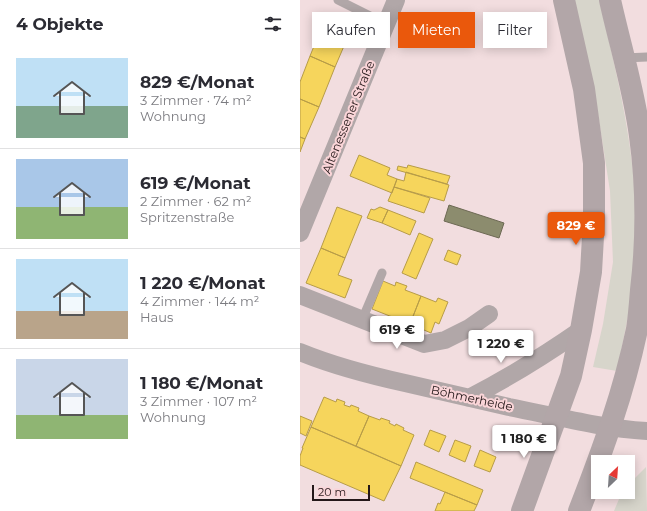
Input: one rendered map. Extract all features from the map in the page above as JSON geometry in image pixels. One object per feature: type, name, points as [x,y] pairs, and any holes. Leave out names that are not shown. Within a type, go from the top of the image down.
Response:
[{"type":"main road","points":[[522,511],[571,376],[591,272],[594,219],[594,163],[584,89],[564,0]]},
{"type":"main road","points":[[579,511],[624,386],[637,328],[645,258],[646,192],[640,136],[610,0]]},
{"type":"street","name":"Altenessener Straße","points":[[390,14],[396,0]]},
{"type":"street","name":"Altenessener Straße","points":[[300,233],[376,48]]},
{"type":"street","points":[[300,295],[424,344],[445,340],[469,328],[489,314]]},
{"type":"street","points":[[469,398],[510,377],[581,330]]},
{"type":"street","name":"Böhmerheide","points":[[300,352],[356,371],[469,398],[556,417],[647,431]]},
{"type":"lane","points":[[338,0],[362,12]]},
{"type":"lane","points":[[624,58],[647,57]]},
{"type":"lane","points":[[362,320],[382,273]]},
{"type":"shaded area","points":[[574,0],[599,0],[614,61],[631,154],[636,216],[634,279],[617,371],[593,367],[603,324],[613,262],[610,191],[594,88]]},
{"type":"shaded area","points":[[646,467],[647,511],[614,511],[619,499],[635,499],[635,478]]},
{"type":"building: Wohnen","points":[[313,48],[343,48],[335,67],[310,56]]},
{"type":"building: Wohnen","points":[[310,56],[335,67],[319,107],[300,99],[300,82]]},
{"type":"building: Wohnen","points":[[300,99],[319,107],[305,139],[300,137]]},
{"type":"building: Wohnen","points":[[300,137],[305,139],[300,152]]},
{"type":"building: Wohnen","points":[[359,155],[390,168],[387,175],[397,179],[392,193],[350,176]]},
{"type":"building: Wohnen","points":[[408,165],[450,176],[447,184],[397,170],[398,166],[407,168]]},
{"type":"building: Wohnen","points":[[406,172],[449,185],[444,201],[394,187],[397,179],[404,181]]},
{"type":"building: Wohnen","points":[[394,187],[430,198],[424,213],[388,201]]},
{"type":"building: Wohnen","points":[[337,207],[362,216],[345,258],[321,248]]},
{"type":"building: Wohnen","points":[[380,207],[388,210],[382,223],[367,218],[371,209],[374,210]]},
{"type":"building: Wohnen","points":[[388,210],[416,221],[410,235],[382,223]]},
{"type":"building: Wohnen","points":[[419,233],[433,239],[416,279],[402,273]]},
{"type":"building: Wohnen","points":[[321,248],[345,258],[338,275],[352,280],[345,298],[306,283]]},
{"type":"building: Wohnen","points":[[448,250],[461,255],[457,265],[444,260]]},
{"type":"building: Wohnen","points":[[383,281],[395,286],[396,282],[407,286],[405,290],[421,296],[410,324],[372,309]]},
{"type":"building: Wohnen","points":[[421,296],[436,302],[438,298],[448,302],[439,324],[435,322],[431,333],[410,324]]},
{"type":"building: Wohnen","points":[[324,397],[336,402],[337,399],[345,402],[344,405],[350,407],[351,405],[359,408],[358,411],[369,416],[356,446],[311,427]]},
{"type":"building: Wohnen","points":[[300,416],[312,421],[306,436],[300,433]]},
{"type":"building: Wohnen","points":[[369,416],[380,420],[381,418],[390,421],[389,423],[395,426],[396,424],[404,428],[403,430],[414,435],[401,466],[356,446]]},
{"type":"building: Wohnen","points":[[311,427],[401,466],[384,501],[300,465],[302,448]]},
{"type":"building: Wohnen","points":[[430,430],[446,436],[439,452],[424,445]]},
{"type":"building: Wohnen","points":[[455,440],[471,446],[465,462],[449,455]]},
{"type":"building: Wohnen","points":[[480,450],[496,457],[490,472],[474,466]]},
{"type":"building: Wohnen","points":[[416,462],[483,490],[477,505],[410,478]]},
{"type":"building: Wohnen","points":[[445,492],[477,505],[474,511],[435,511]]},
{"type":"building: Industrie","points":[[449,205],[504,223],[499,238],[444,221]]}]
